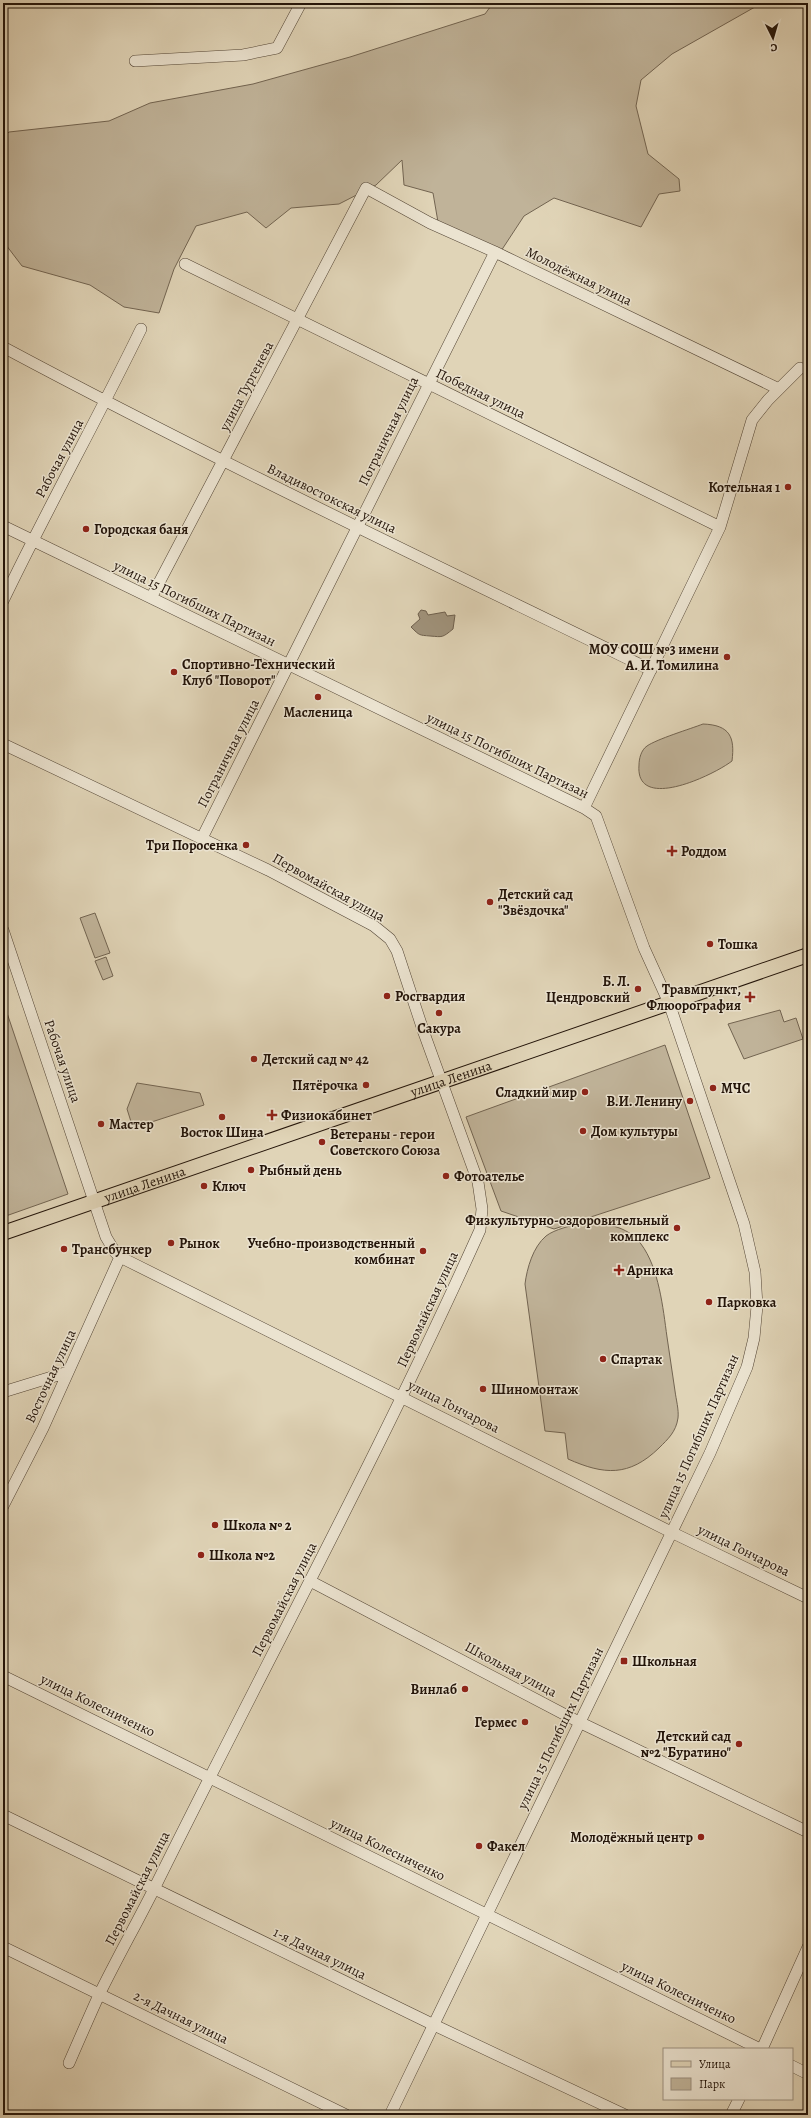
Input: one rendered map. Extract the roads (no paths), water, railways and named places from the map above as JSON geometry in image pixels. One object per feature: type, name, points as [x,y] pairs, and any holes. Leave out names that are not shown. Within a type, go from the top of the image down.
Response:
[{"type":"main road","name":"улица Ленина","points":[[3,1233],[808,955]]},
{"type":"street","points":[[135,61],[243,55],[277,48],[301,3]]},
{"type":"street","name":"Молодёжная улица","points":[[366,188],[430,223],[495,252],[779,389]]},
{"type":"street","name":"улица Тургенева","points":[[151,598],[366,188]]},
{"type":"street","name":"Пограничная улица","points":[[202,838],[290,665],[428,384],[495,252]]},
{"type":"street","name":"Победная улица","points":[[185,264],[720,527]]},
{"type":"street","name":"Рабочая улица","points":[[3,601],[32,541],[106,402],[141,329]]},
{"type":"street","name":"Владивостокская улица","points":[[3,347],[106,402],[223,461],[651,670]]},
{"type":"street","points":[[584,808],[720,527],[752,420],[800,368]]},
{"type":"street","name":"улица 15 Погибших Партизан","points":[[3,526],[584,808],[596,816],[644,948],[669,1003],[744,1224],[755,1272],[757,1306],[754,1338],[747,1367],[710,1453],[390,2115]]},
{"type":"street","name":"Первомайская улица","points":[[3,744],[268,870],[374,926],[390,939],[397,951],[478,1182],[482,1209],[480,1230],[402,1396],[310,1581],[209,1777],[154,1890],[100,1994],[69,2063]]},
{"type":"street","name":"Рабочая улица","points":[[3,930],[95,1202]]},
{"type":"street","name":"улица Гончарова","points":[[95,1202],[106,1237],[115,1252],[120,1257],[402,1396],[671,1532],[808,1598]]},
{"type":"street","name":"Восточная улица","points":[[3,1506],[68,1372],[120,1257]]},
{"type":"street","points":[[3,1392],[68,1372]]},
{"type":"street","name":"Школьная улица","points":[[310,1581],[579,1722],[808,1832]]},
{"type":"street","name":"улица Колесниченко","points":[[3,1676],[759,2048]]},
{"type":"street","name":"1-я Дачная улица","points":[[3,1815],[154,1890],[625,2115]]},
{"type":"street","name":"2-я Дачная улица","points":[[3,1947],[346,2115]]},
{"type":"street","points":[[761,2048],[808,1947]]},
{"type":"street","points":[[793,2066],[808,2074]]},
{"type":"street","points":[[731,2115],[738,2100]]},
{"type":"place","name":"Котельная 1","points":[[788,487]]},
{"type":"place","name":"Городская баня","points":[[86,529]]},
{"type":"place","name":"МОУ СОШ №3 имени А. И. Томилина","points":[[727,657]]},
{"type":"place","name":"Спортивно-Технический Клуб \"Поворот\"","points":[[174,672]]},
{"type":"place","name":"Масленица","points":[[318,697]]},
{"type":"place","name":"Три Поросенка","points":[[246,845]]},
{"type":"place","name":"Роддом","points":[[672,851]]},
{"type":"place","name":"Детский сад \"Звёздочка\"","points":[[490,902]]},
{"type":"place","name":"Тошка","points":[[710,944]]},
{"type":"place","name":"Б. Л. Цендровский","points":[[638,989]]},
{"type":"place","name":"Росгвардия","points":[[387,996]]},
{"type":"place","name":"Травмпункт, Флюорография","points":[[750,997]]},
{"type":"place","name":"Сакура","points":[[439,1013]]},
{"type":"place","name":"Детский сад № 42","points":[[254,1059]]},
{"type":"place","name":"Пятёрочка","points":[[366,1085]]},
{"type":"place","name":"МЧС","points":[[713,1088]]},
{"type":"place","name":"Сладкий мир","points":[[585,1092]]},
{"type":"place","name":"В.И. Ленину","points":[[690,1101]]},
{"type":"place","name":"Физиокабинет","points":[[272,1115]]},
{"type":"place","name":"Восток Шина","points":[[222,1117]]},
{"type":"place","name":"Мастер","points":[[101,1124]]},
{"type":"place","name":"Дом культуры","points":[[583,1131]]},
{"type":"place","name":"Ветераны - герои Советского Союза","points":[[322,1142]]},
{"type":"place","name":"Рыбный день","points":[[251,1170]]},
{"type":"place","name":"Фотоателье","points":[[446,1176]]},
{"type":"place","name":"Ключ","points":[[204,1186]]},
{"type":"place","name":"Физкультурно-оздоровительный комплекс","points":[[677,1228]]},
{"type":"place","name":"Рынок","points":[[171,1243]]},
{"type":"place","name":"Трансбункер","points":[[64,1249]]},
{"type":"place","name":"Учебно-производственный комбинат","points":[[423,1251]]},
{"type":"place","name":"Арника","points":[[619,1270]]},
{"type":"place","name":"Парковка","points":[[709,1302]]},
{"type":"place","name":"Спартак","points":[[603,1359]]},
{"type":"place","name":"Шиномонтаж","points":[[483,1389]]},
{"type":"place","name":"Школа № 2","points":[[215,1525]]},
{"type":"place","name":"Школа №2","points":[[201,1555]]},
{"type":"place","name":"Школьная","points":[[624,1661]]},
{"type":"place","name":"Винлаб","points":[[465,1689]]},
{"type":"place","name":"Гермес","points":[[525,1722]]},
{"type":"place","name":"Детский сад №2 \"Буратино\"","points":[[739,1744]]},
{"type":"place","name":"Молодёжный центр","points":[[701,1837]]},
{"type":"place","name":"Факел","points":[[479,1846]]}]
